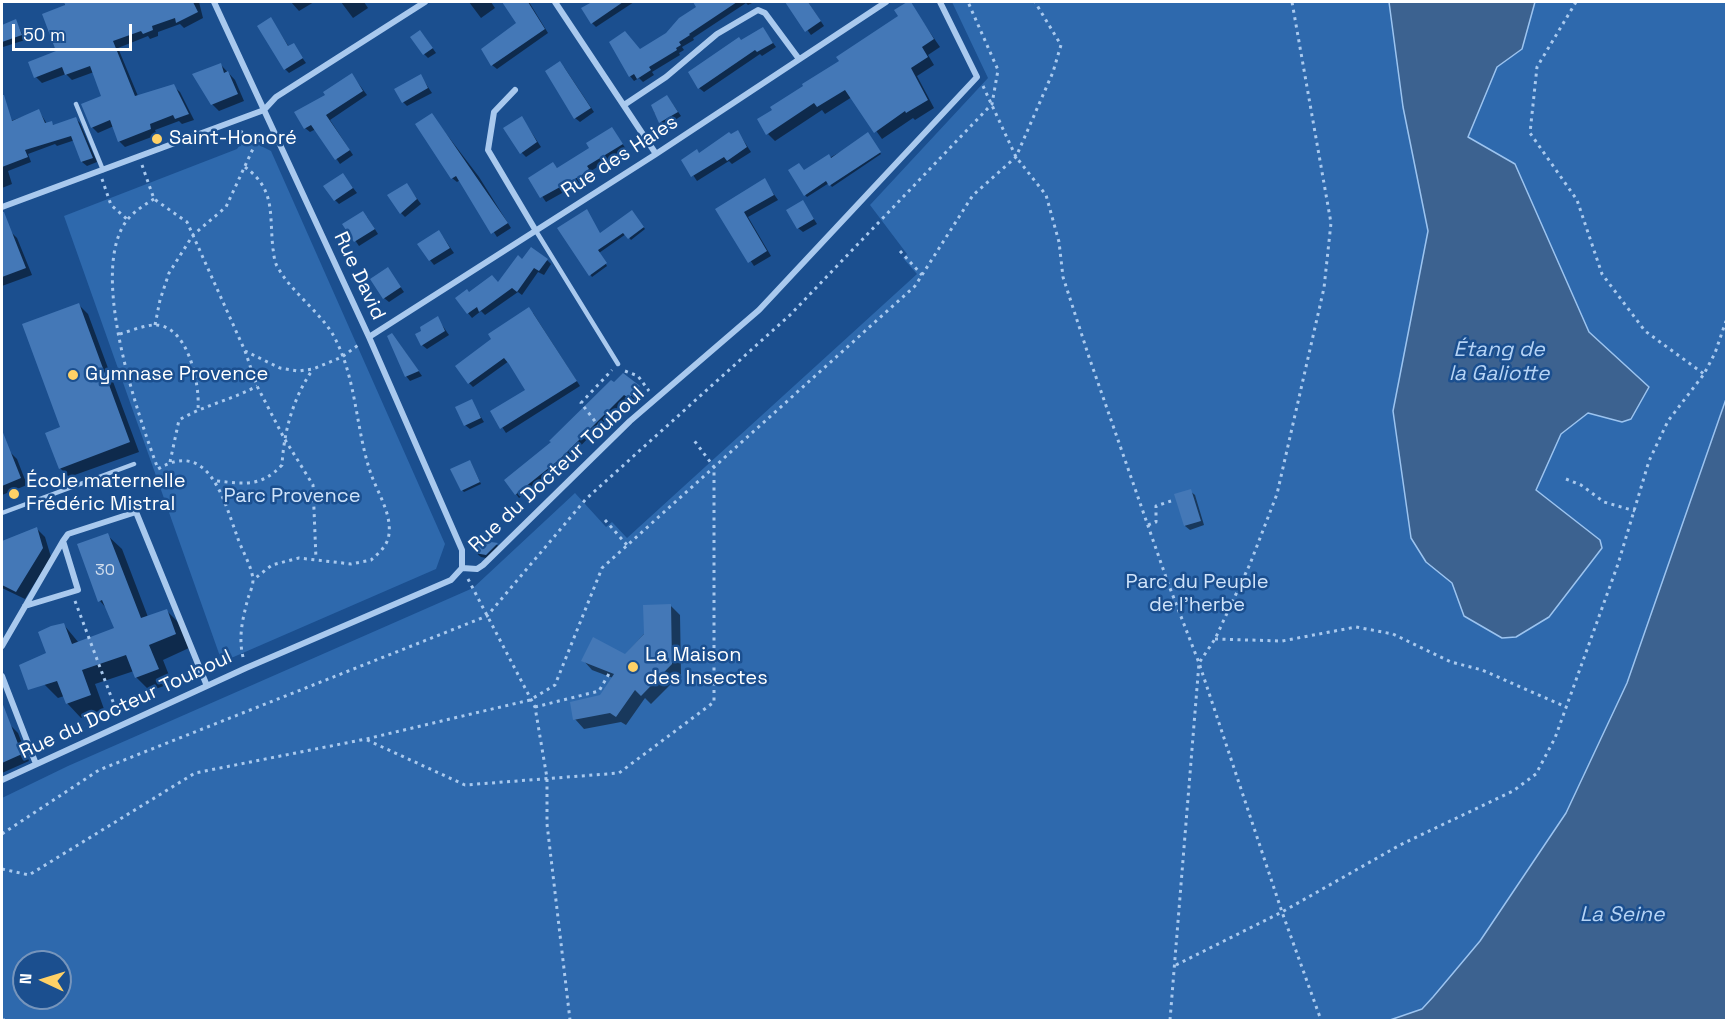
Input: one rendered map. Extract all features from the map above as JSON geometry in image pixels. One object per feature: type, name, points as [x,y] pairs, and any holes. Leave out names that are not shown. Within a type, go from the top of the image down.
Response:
[{"type":"street","name":"Rue David","points":[[214,2],[369,337],[462,550],[462,568]]},
{"type":"street","points":[[2,207],[264,110],[276,97],[425,2]]},
{"type":"street","points":[[555,2],[656,154]]},
{"type":"street","name":"Rue des Haies","points":[[369,337],[656,154],[886,2]]},
{"type":"street","points":[[940,2],[977,77]]},
{"type":"street","points":[[624,105],[666,76],[717,34],[758,10],[765,13],[799,59]]},
{"type":"street","name":"Rue du Docteur Touboul","points":[[2,780],[246,668],[451,580],[462,568],[477,568],[483,565],[610,441],[759,310],[977,77]]},
{"type":"street","points":[[515,90],[494,112],[488,150],[536,231]]},
{"type":"street","points":[[2,646],[68,534],[136,512],[207,686]]},
{"type":"street","points":[[25,606],[78,590],[63,541]]},
{"type":"street","points":[[2,676],[36,764]]},
{"type":"lane","points":[[76,104],[102,171]]},
{"type":"lane","points":[[536,231],[618,364]]},
{"type":"lane","points":[[2,513],[134,464]]},
{"type":"path","points":[[2,869],[29,875],[195,773],[366,739],[530,700],[555,685],[602,568],[915,286],[974,195],[1016,157],[1053,72],[1060,45],[1035,2]]},
{"type":"path","points":[[1163,1020],[1170,1020],[1176,964],[1199,663],[1215,639],[1250,564],[1277,494],[1324,288],[1331,224],[1292,2]]},
{"type":"path","points":[[1576,2],[1537,68],[1530,133],[1577,200],[1602,274],[1645,331],[1704,374]]},
{"type":"path","points":[[977,77],[1016,157],[1046,195],[1059,242],[1063,278],[1148,525],[1199,663],[1281,912],[1321,1020]]},
{"type":"path","points":[[233,121],[239,131],[257,140],[281,146]]},
{"type":"path","points":[[154,325],[159,300],[169,273],[193,236],[226,207],[257,140]]},
{"type":"path","points":[[138,158],[154,199],[187,222],[245,351],[257,386],[284,438],[313,485],[316,559]]},
{"type":"path","points":[[245,167],[261,179],[266,193],[275,264],[290,287],[331,333],[342,357],[353,392],[370,473],[388,516],[388,539],[371,560],[351,564],[299,558],[272,565],[253,580]]},
{"type":"path","points":[[102,171],[111,205],[128,220]]},
{"type":"path","points":[[154,199],[135,210],[121,230],[112,264],[119,334],[138,414],[158,468],[170,462],[186,460],[202,467],[217,481],[253,580],[242,623],[240,644],[246,668]]},
{"type":"path","points":[[900,251],[922,274]]},
{"type":"path","points":[[1176,964],[1281,912],[1400,845],[1513,791],[1536,774],[1555,738],[1635,511],[1649,461],[1668,421],[1704,374],[1726,321]]},
{"type":"path","points":[[119,334],[154,325],[169,330],[186,347],[200,388],[198,409]]},
{"type":"path","points":[[245,351],[280,368],[298,371],[313,369],[342,357],[369,337]]},
{"type":"path","points":[[610,441],[581,403],[618,364],[623,370],[638,376],[655,400]]},
{"type":"path","points":[[217,481],[243,484],[270,479],[282,465],[284,438],[303,383],[313,369]]},
{"type":"path","points":[[170,462],[179,420],[198,409],[237,397],[257,386]]},
{"type":"path","points":[[366,739],[465,785],[619,773],[714,702],[714,467],[693,439]]},
{"type":"path","points":[[1566,479],[1581,485],[1604,502],[1635,511]]},
{"type":"path","points":[[1148,525],[1156,522],[1156,506],[1171,501]]},
{"type":"path","points":[[605,520],[627,545]]},
{"type":"path","points":[[462,568],[535,707],[547,778],[547,824],[570,1020]]},
{"type":"path","points":[[72,592],[122,725]]},
{"type":"path","points":[[1215,639],[1282,641],[1356,627],[1393,634],[1451,662],[1482,670],[1566,707]]},
{"type":"path","points":[[535,707],[599,691],[610,672]]},
{"type":"path","points":[[2,1020],[8,1020]]},
{"type":"green space","name":"Parc du Peuple de l'herbe","points":[[952,2],[1726,2],[1726,399],[1627,683],[1566,813],[1480,941],[1415,1020],[2,1020],[2,798],[68,766],[473,588],[575,493],[606,527],[612,522],[627,538],[917,274],[903,258],[907,254],[870,205],[988,78]]},
{"type":"green space","name":"Parc Provence","points":[[245,138],[271,151],[445,544],[436,569],[222,662],[64,216],[237,149]]},
{"type":"water","name":"Étang de la Galiotte","points":[[1389,2],[1535,2],[1522,49],[1497,67],[1468,137],[1515,164],[1589,332],[1649,387],[1631,419],[1622,422],[1588,413],[1561,434],[1536,490],[1600,540],[1602,548],[1549,617],[1516,637],[1502,638],[1464,616],[1452,583],[1426,562],[1411,538],[1393,411],[1428,231],[1403,107]]},
{"type":"water","name":"La Seine","points":[[1726,399],[1726,1020],[1390,1020],[1422,1009],[1433,997],[1480,941],[1566,813],[1627,683]]},
{"type":"building","points":[[64,2],[193,2],[198,12],[176,23],[175,18],[152,26],[153,30],[143,34],[141,31],[113,41],[135,96],[174,84],[189,114],[175,119],[173,115],[150,124],[151,129],[118,142],[110,120],[91,128],[81,104],[101,96],[90,66],[65,75],[62,67],[34,78],[28,62],[56,51],[42,14],[65,5]]},
{"type":"building","points":[[502,2],[528,2],[545,29],[491,66],[481,49],[516,23]]},
{"type":"building","points":[[592,2],[623,2],[591,24],[581,8]]},
{"type":"building","points":[[693,2],[737,2],[689,34],[679,42],[681,45],[676,48],[677,50],[649,67],[651,70],[637,79],[634,74],[629,77],[609,42],[625,31],[640,49],[666,33],[679,18],[696,7]]},
{"type":"building","points":[[785,2],[808,2],[821,21],[805,32]]},
{"type":"building","points":[[911,2],[934,39],[922,47],[928,57],[911,68],[928,100],[906,113],[905,111],[874,133],[845,90],[817,107],[814,103],[766,135],[757,119],[772,110],[770,107],[803,86],[802,84],[839,61],[836,57],[898,16],[894,10]]},
{"type":"building","points":[[271,17],[288,46],[294,43],[303,58],[284,70],[257,26]]},
{"type":"building","points":[[16,19],[22,35],[2,42],[2,25]]},
{"type":"building","points":[[763,27],[773,43],[757,52],[755,50],[698,89],[688,72],[739,37],[741,40]]},
{"type":"building","points":[[420,30],[433,48],[423,55],[410,37]]},
{"type":"building","points":[[560,61],[591,108],[574,119],[545,71]]},
{"type":"building","points":[[221,63],[224,73],[228,71],[238,94],[211,105],[192,74]]},
{"type":"building","points":[[352,73],[363,91],[326,115],[350,150],[335,160],[311,125],[304,129],[294,112],[325,95],[323,92]]},
{"type":"building","points":[[421,74],[428,88],[402,103],[394,89]]},
{"type":"building","points":[[2,95],[4,95],[12,121],[39,109],[45,123],[52,121],[53,125],[76,117],[93,158],[81,162],[71,136],[25,150],[28,157],[2,167]]},
{"type":"building","points":[[667,95],[678,112],[659,123],[651,105]]},
{"type":"building","points":[[432,113],[508,223],[491,234],[456,176],[451,179],[415,124]]},
{"type":"building","points":[[522,116],[537,142],[520,154],[503,128]]},
{"type":"building","points":[[612,127],[623,144],[587,166],[589,169],[582,175],[540,198],[528,178],[553,162],[557,168],[589,148],[586,143]]},
{"type":"building","points":[[738,130],[747,147],[727,161],[724,157],[691,177],[681,160],[697,149],[699,153],[729,132],[731,134]]},
{"type":"building","points":[[868,132],[881,152],[829,186],[826,181],[804,196],[788,170],[799,163],[804,170],[829,154],[831,158]]},
{"type":"building","points":[[343,173],[353,188],[334,201],[323,186]]},
{"type":"building","points":[[765,178],[774,195],[744,212],[767,251],[748,263],[715,209]]},
{"type":"building","points":[[407,183],[417,199],[400,214],[387,195]]},
{"type":"building","points":[[803,200],[814,219],[797,229],[786,210]]},
{"type":"building","points":[[587,209],[600,233],[632,210],[644,227],[628,239],[623,233],[598,250],[607,263],[589,276],[557,228]]},
{"type":"building","points":[[363,211],[375,229],[354,242],[342,224]]},
{"type":"building","points":[[2,212],[4,212],[26,268],[2,277]]},
{"type":"building","points":[[439,230],[450,248],[429,261],[417,244]]},
{"type":"building","points":[[531,247],[548,259],[539,271],[534,268],[517,292],[512,288],[479,312],[477,307],[467,314],[455,298],[467,289],[469,292],[492,275],[498,282],[518,255],[522,259]]},
{"type":"building","points":[[388,267],[401,287],[383,299],[370,279]]},
{"type":"building","name":"Gymnase Provence","points":[[79,303],[130,442],[59,469],[45,433],[60,427],[22,324]]},
{"type":"building","points":[[529,307],[577,381],[500,429],[490,411],[525,390],[509,364],[504,358],[468,384],[455,366],[491,339],[488,334]]},
{"type":"building","points":[[438,316],[445,331],[421,346],[415,334],[421,331],[420,327]]},
{"type":"building","points":[[392,333],[419,371],[405,377],[387,336]]},
{"type":"building","points":[[623,373],[640,386],[629,398],[624,395],[560,459],[515,495],[504,480],[551,442],[549,441],[611,380],[614,382]]},
{"type":"building","points":[[472,399],[481,418],[464,426],[455,407]]},
{"type":"building","points":[[2,430],[21,478],[2,486]]},
{"type":"building","points":[[470,460],[480,482],[461,491],[450,469]]},
{"type":"building","points":[[1191,489],[1201,521],[1184,526],[1174,494]]},
{"type":"building","points":[[37,527],[43,548],[16,592],[2,585],[2,541]]},
{"type":"building","points":[[108,533],[141,618],[167,609],[176,634],[149,645],[159,669],[135,678],[126,655],[82,670],[91,695],[66,704],[57,681],[28,690],[19,665],[46,653],[38,632],[64,623],[72,644],[114,628],[102,600],[98,602],[77,544]]},
{"type":"building","points":[[477,540],[498,543],[486,555],[475,553]]},
{"type":"building","name":"La Maison des Insectes","points":[[671,604],[672,664],[641,696],[635,690],[616,717],[610,713],[573,720],[570,702],[600,695],[614,674],[581,661],[593,637],[625,654],[644,634],[643,605]]},
{"type":"building","points":[[2,702],[22,754],[2,763]]},
{"type":"place","name":"Saint-Honoré","points":[[157,139]]},
{"type":"place","name":"Gymnase Provence","points":[[73,375]]},
{"type":"place","name":"École maternelle Frédéric Mistral","points":[[14,494]]},
{"type":"place","name":"La Maison des Insectes","points":[[633,667]]}]
